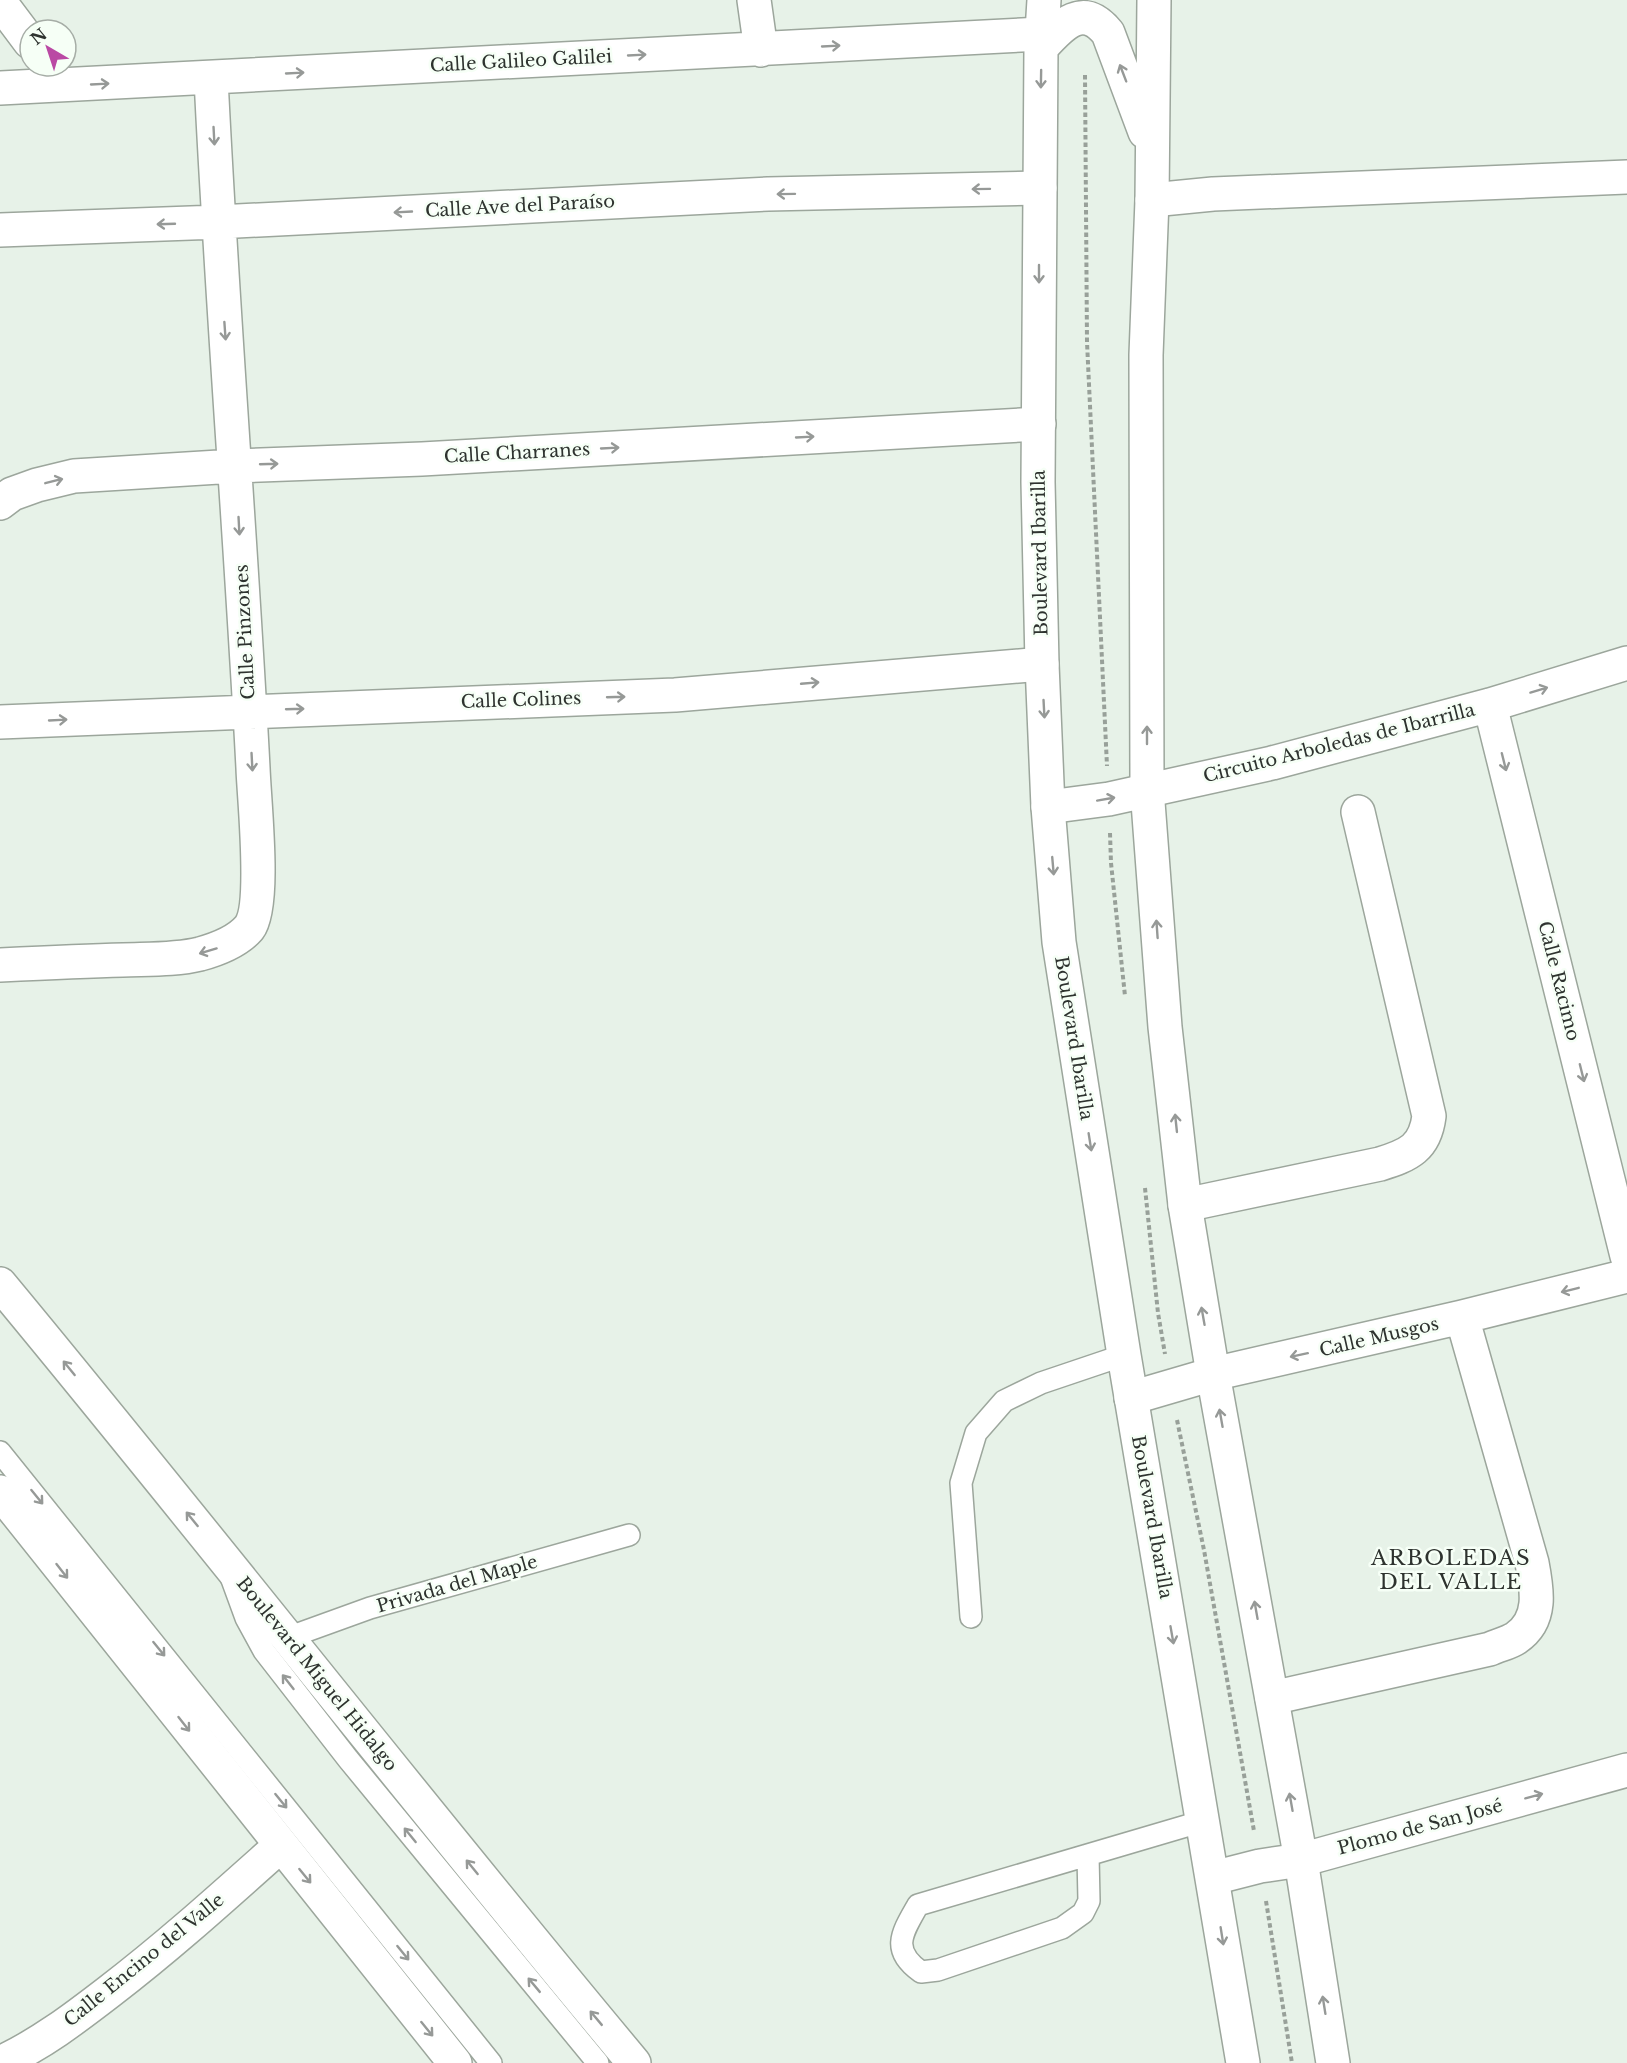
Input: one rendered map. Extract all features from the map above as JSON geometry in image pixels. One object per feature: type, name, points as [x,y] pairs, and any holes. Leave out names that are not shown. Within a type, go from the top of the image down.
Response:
[{"type":"street","points":[[754,0],[761,50]]},
{"type":"street","name":"Boulevard Ibarilla","points":[[1044,0],[1038,482],[1048,807],[1059,942],[1131,1398],[1243,2063]]},
{"type":"street","points":[[1154,0],[1152,200],[1146,355],[1147,789],[1165,1027],[1185,1205],[1213,1374],[1301,1860],[1333,2063]]},
{"type":"street","points":[[0,2],[18,26]]},
{"type":"street","points":[[1042,41],[1062,24],[1072,19],[1084,18],[1101,25],[1108,33],[1151,148]]},
{"type":"street","name":"Calle Galileo Galilei","points":[[78,76],[211,78],[761,50],[1042,41]]},
{"type":"street","name":"Calle Galileo Galilei","points":[[0,88],[46,78]]},
{"type":"street","name":"Calle Pinzones","points":[[0,965],[156,959],[197,955],[220,948],[238,938],[248,929],[254,919],[258,889],[250,711],[218,222],[211,78]]},
{"type":"street","points":[[1152,200],[1225,193],[1627,177]]},
{"type":"street","name":"Calle Ave del Paraíso","points":[[0,230],[218,222],[768,194],[1040,188]]},
{"type":"street","name":"Calle Charranes","points":[[0,502],[12,494],[37,485],[74,476],[235,465],[422,459],[1039,424]]},
{"type":"street","name":"Circuito Arboledas de Ibarrilla","points":[[1048,807],[1109,799],[1272,763],[1490,705],[1627,663]]},
{"type":"street","name":"Calle Colines","points":[[0,722],[675,694],[1042,664]]},
{"type":"street","name":"Calle Racimo","points":[[1490,705],[1627,1256]]},
{"type":"street","points":[[1185,1205],[1380,1164],[1402,1157],[1416,1146],[1427,1132],[1429,1116],[1358,812]]},
{"type":"street","name":"Calle Musgos","points":[[1131,1398],[1213,1374],[1462,1317],[1627,1276]]},
{"type":"street","name":"Boulevard Miguel Hidalgo","points":[[6,1295],[634,2063]]},
{"type":"street","points":[[1272,1698],[1490,1649],[1517,1637],[1532,1620],[1538,1595],[1532,1563],[1462,1317]]},
{"type":"street","points":[[0,1492],[455,2063]]},
{"type":"street","name":"Plomo de San José","points":[[1213,1878],[1260,1866],[1301,1860],[1627,1770]]},
{"type":"street","name":"Calle Encino del Valle","points":[[0,2063],[26,2051],[66,2025],[161,1952],[280,1846]]},
{"type":"lane","points":[[971,1617],[961,1483],[975,1433],[1004,1401],[1041,1383],[1124,1355]]},
{"type":"lane","points":[[0,1452],[491,2063]]},
{"type":"lane","name":"Privada del Maple","points":[[287,1638],[370,1608],[629,1535]]},
{"type":"lane","points":[[225,1560],[235,1594],[264,1652],[348,1759],[598,2063]]},
{"type":"lane","points":[[1088,1855],[1089,1901],[1083,1912],[1062,1928],[938,1970],[921,1972],[907,1962],[901,1942],[904,1928],[918,1905],[1203,1821]]},
{"type":"district","name":"ARBOLEDAS DEL VALLE","points":[[1451,1570]]}]
